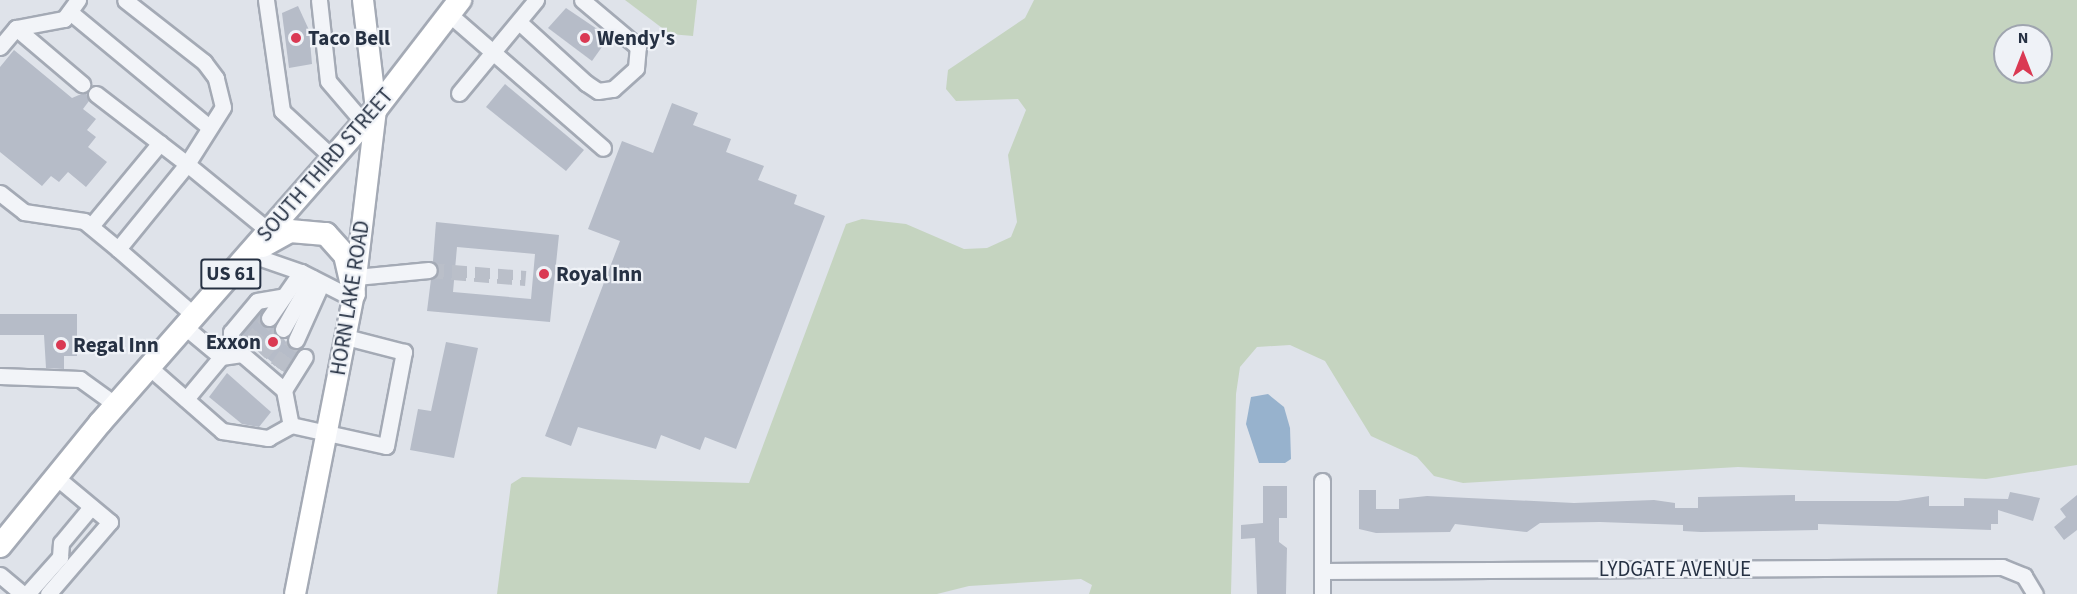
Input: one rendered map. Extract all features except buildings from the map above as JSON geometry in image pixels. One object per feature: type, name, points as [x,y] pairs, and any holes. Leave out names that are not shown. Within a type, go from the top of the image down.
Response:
[{"type":"highway","name":"SOUTH THIRD STREET","points":[[0,546],[116,405],[370,116],[454,7]]},
{"type":"highway","points":[[250,253],[290,231],[326,234],[345,255],[355,290]]},
{"type":"main road","name":"HORN LAKE ROAD","points":[[295,594],[355,290],[370,116],[363,0]]},
{"type":"street","points":[[117,249],[187,164],[223,107],[216,78],[204,62],[125,0]]},
{"type":"street","points":[[266,0],[282,111],[333,158]]},
{"type":"street","points":[[319,0],[328,81],[370,116]]},
{"type":"street","points":[[459,93],[536,0]]},
{"type":"street","points":[[519,22],[586,83],[598,91],[613,90],[636,68],[638,47],[582,0]]},
{"type":"street","points":[[0,47],[16,28],[58,22],[74,6],[209,127]]},
{"type":"street","points":[[454,7],[493,51],[603,148]]},
{"type":"street","points":[[16,28],[82,84]]},
{"type":"street","points":[[96,94],[187,164],[268,231]]},
{"type":"street","points":[[91,226],[160,143]]},
{"type":"street","points":[[0,193],[24,212],[91,226],[190,322],[273,372],[284,390],[291,425]]},
{"type":"street","points":[[250,253],[312,278],[355,290],[429,270]]},
{"type":"street","points":[[243,354],[231,332],[257,301],[284,296],[312,278]]},
{"type":"street","points":[[284,390],[302,348],[312,278]]},
{"type":"street","points":[[283,329],[312,278]]},
{"type":"street","points":[[269,318],[284,296]]},
{"type":"street","points":[[149,367],[222,431],[254,439],[291,425],[386,446],[404,352],[346,337]]},
{"type":"street","points":[[186,399],[243,354]]},
{"type":"street","points":[[0,376],[68,376],[116,405]]},
{"type":"street","points":[[48,594],[110,522],[56,477]]},
{"type":"street","points":[[1322,481],[1322,594]]},
{"type":"street","points":[[0,574],[25,594],[60,557],[61,543],[91,507]]},
{"type":"street","name":"LYDGATE AVENUE","points":[[1323,571],[2002,567],[2024,576],[2035,594]]},
{"type":"green space","points":[[625,0],[697,0],[693,36],[670,34]]},
{"type":"green space","points":[[1034,0],[2077,0],[2077,465],[1986,479],[1738,467],[1463,483],[1434,476],[1417,457],[1371,436],[1325,361],[1290,345],[1257,347],[1240,367],[1236,394],[1231,594],[1089,594],[1092,585],[1081,579],[969,586],[937,594],[497,594],[511,484],[522,477],[749,483],[846,224],[862,219],[906,224],[964,249],[987,248],[1011,237],[1017,222],[1008,155],[1026,110],[1018,99],[956,101],[946,89],[948,70],[1025,18]]},
{"type":"water","points":[[1268,394],[1284,407],[1290,428],[1291,459],[1285,463],[1259,463],[1246,424],[1251,397]]},
{"type":"tunnel","points":[[429,270],[526,278]]},
{"type":"tunnel","points":[[249,344],[269,318]]},
{"type":"tunnel","points":[[261,354],[283,329]]},
{"type":"tunnel","points":[[277,367],[296,340]]},
{"type":"place","name":"Taco Bell","points":[[296,38]]},
{"type":"place","name":"Wendy's","points":[[585,38]]},
{"type":"place","name":"Royal Inn","points":[[544,274]]},
{"type":"place","name":"Exxon","points":[[273,342]]},
{"type":"place","name":"Regal Inn","points":[[61,345]]}]
